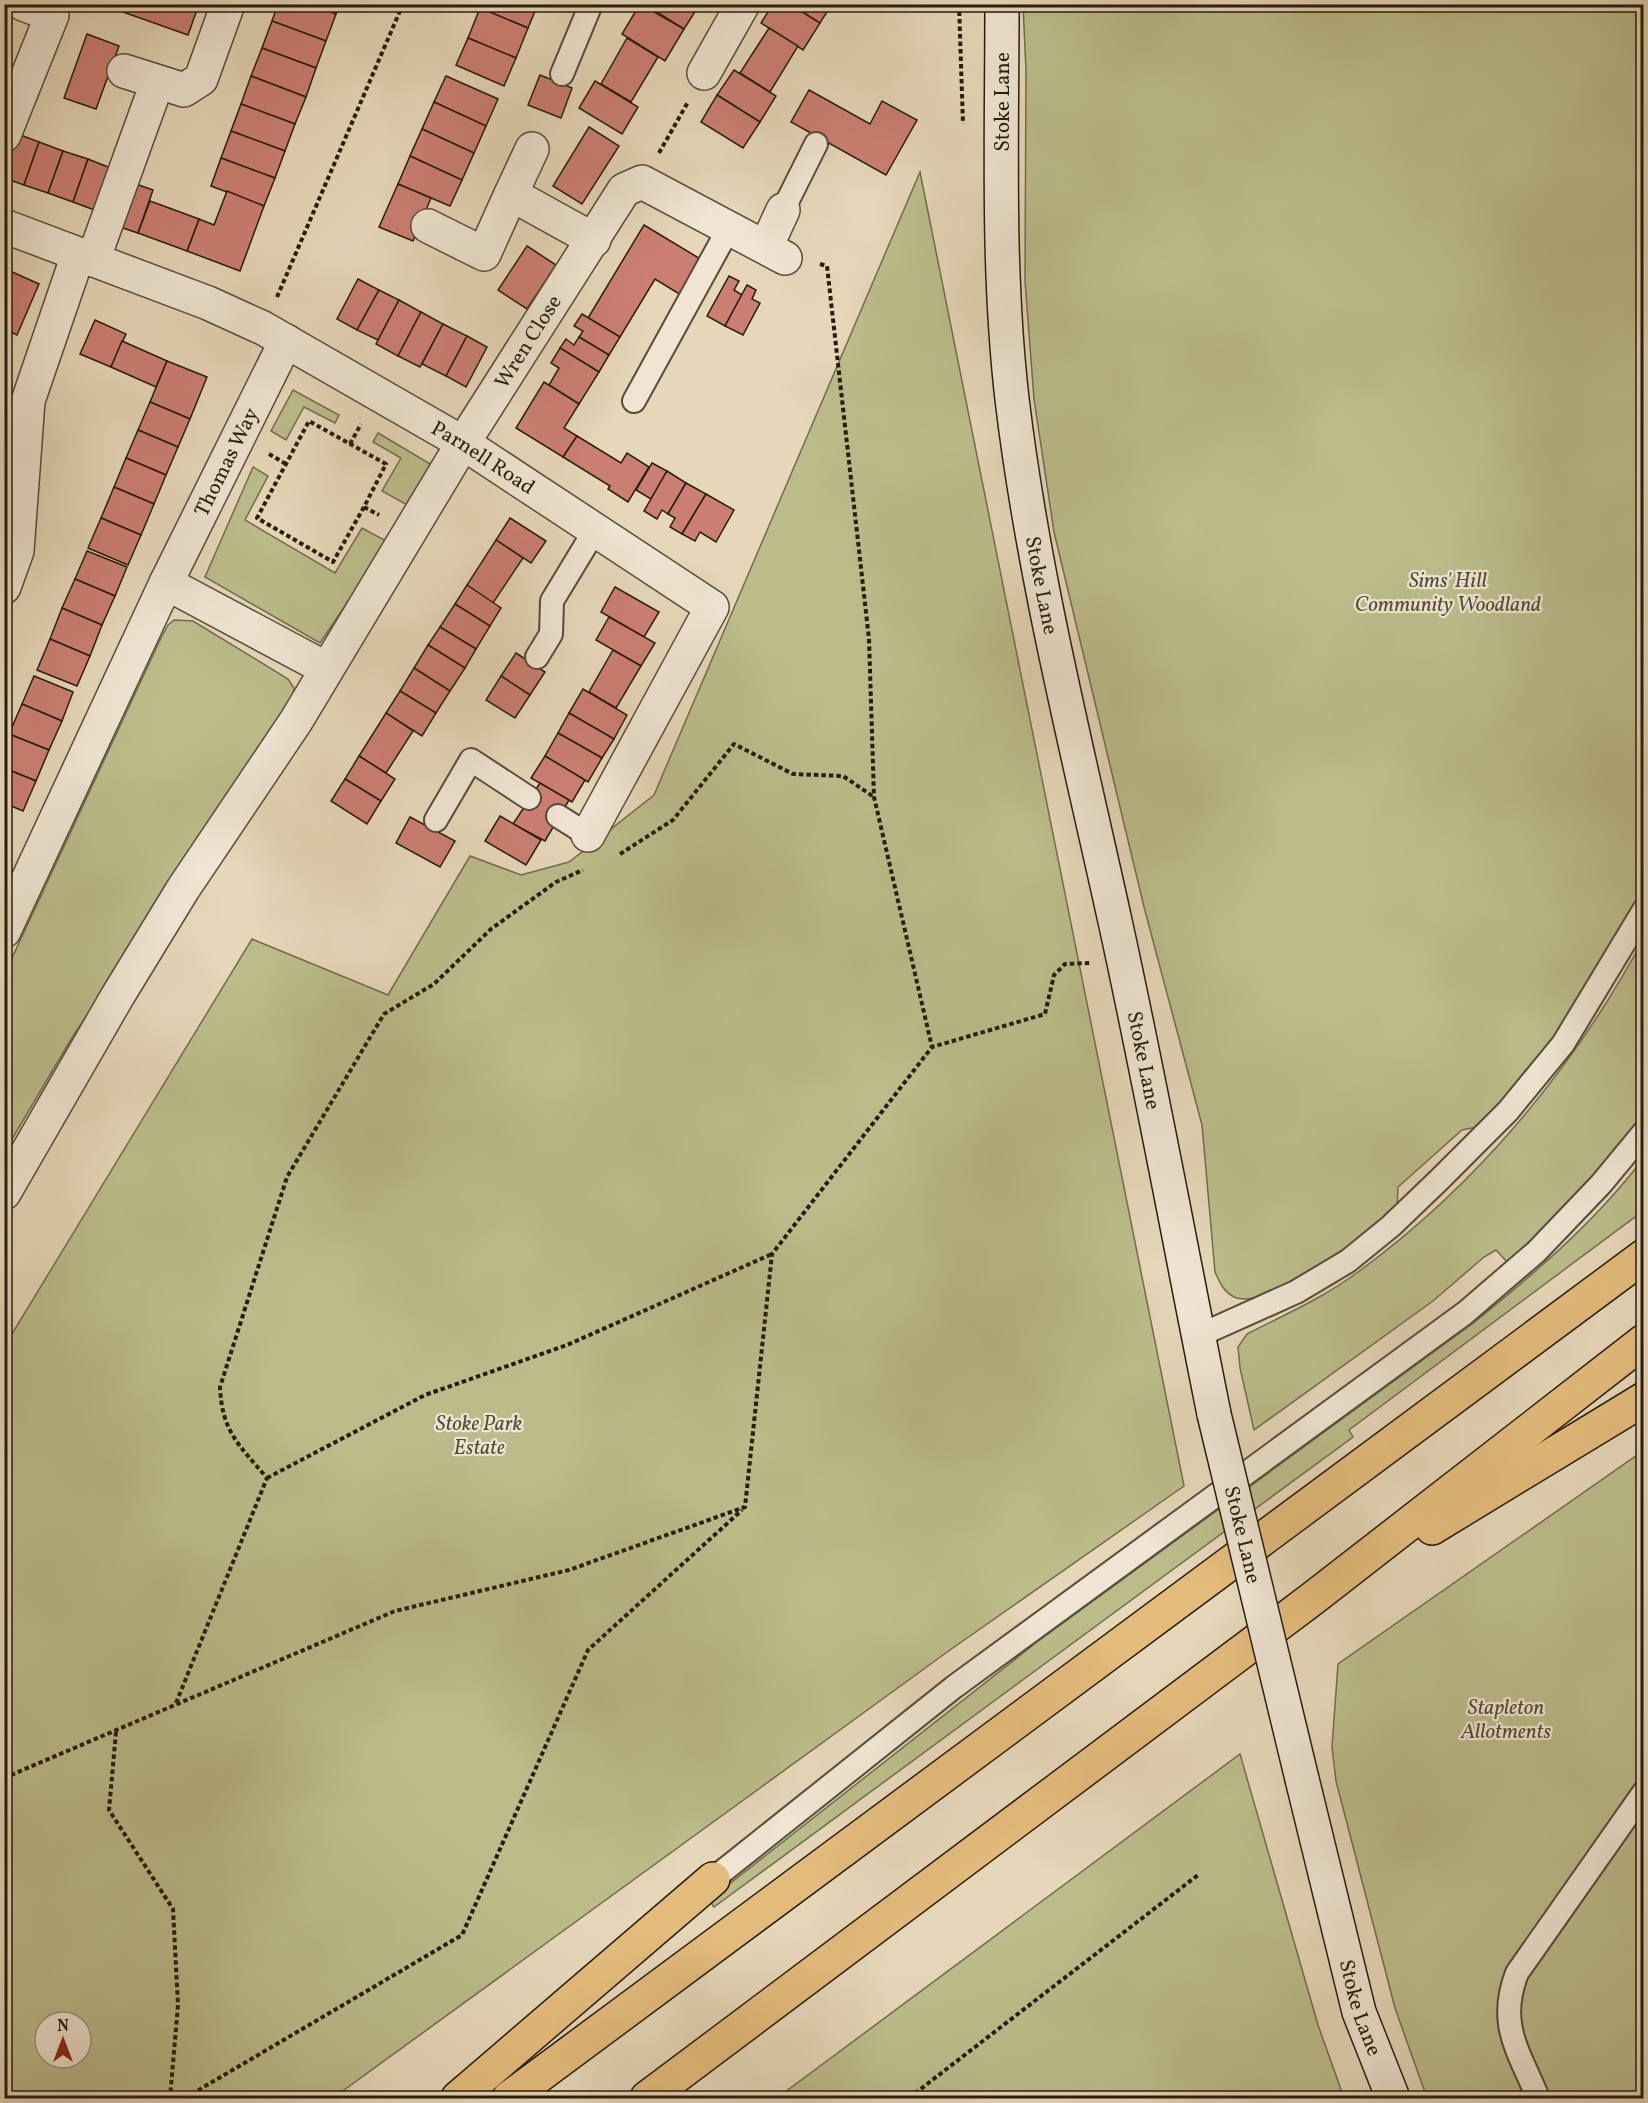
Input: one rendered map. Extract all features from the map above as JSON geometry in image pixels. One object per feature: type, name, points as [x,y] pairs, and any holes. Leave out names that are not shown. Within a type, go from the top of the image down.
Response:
[{"type":"highway","points":[[509,2098],[1644,1256]]},
{"type":"highway","points":[[647,2098],[1312,1599],[1644,1341]]},
{"type":"highway","points":[[1312,1599],[1644,1399]]},
{"type":"highway","points":[[458,2098],[713,1879]]},
{"type":"street","points":[[4,135],[52,15],[23,4]]},
{"type":"street","points":[[124,71],[184,90],[201,79],[228,4]]},
{"type":"street","points":[[704,73],[743,4]]},
{"type":"street","name":"Stoke Lane","points":[[1002,4],[1001,229],[1012,402],[1044,596],[1125,964],[1214,1414],[1359,2012],[1393,2098]]},
{"type":"street","points":[[4,587],[17,552],[28,401],[157,83]]},
{"type":"street","points":[[428,226],[484,254],[532,149]]},
{"type":"street","points":[[642,182],[729,228],[789,256]]},
{"type":"street","name":"Wren Close","points":[[463,442],[624,190],[642,182]]},
{"type":"street","points":[[512,194],[594,240]]},
{"type":"street","points":[[783,210],[789,256]]},
{"type":"street","name":"Parnell Road","points":[[4,226],[208,303],[275,334],[463,442],[712,608],[588,835]]},
{"type":"street","name":"Thomas Way","points":[[4,931],[166,584],[275,334]]},
{"type":"street","points":[[4,1193],[117,996],[183,889],[296,721],[463,442]]},
{"type":"street","points":[[166,584],[326,668]]},
{"type":"lane","points":[[562,74],[591,4]]},
{"type":"lane","points":[[783,210],[816,144]]},
{"type":"lane","points":[[634,401],[729,228]]},
{"type":"lane","points":[[537,657],[551,634],[552,601],[595,530]]},
{"type":"lane","points":[[436,820],[471,760],[529,798]]},
{"type":"lane","points":[[558,816],[588,835]]},
{"type":"lane","points":[[1198,1336],[1296,1292],[1348,1261],[1391,1226],[1432,1187],[1508,1111],[1563,1044],[1644,910]]},
{"type":"lane","points":[[713,1879],[954,1687],[1465,1313],[1536,1252],[1601,1184],[1644,1132]]},
{"type":"lane","points":[[1538,2098],[1508,2026],[1510,1992],[1517,1973],[1644,1792]]},
{"type":"path","points":[[275,334],[403,4]]},
{"type":"path","points":[[642,182],[704,73]]},
{"type":"path","points":[[789,256],[827,266],[869,639],[874,797],[932,1047]]},
{"type":"path","points":[[309,421],[386,464],[364,507],[333,562],[258,518],[309,421]]},
{"type":"path","points":[[364,507],[408,532]]},
{"type":"path","points":[[609,859],[673,820],[734,744],[793,774],[843,776],[874,797]]},
{"type":"path","points":[[267,1478],[229,1432],[221,1410],[220,1387],[287,1178],[384,1014],[434,984],[491,929],[537,895],[556,882],[588,868]]},
{"type":"path","points":[[175,1704],[267,1478],[425,1395],[567,1345],[772,1254],[932,1047],[1045,1014],[1054,975],[1065,964],[1125,964]]},
{"type":"path","points":[[185,2098],[462,1935],[588,1650],[745,1507],[772,1254]]},
{"type":"path","points":[[4,1778],[395,1611],[569,1570],[745,1507]]},
{"type":"path","points":[[116,1732],[109,1810],[173,1909],[178,2005],[170,2098]]},
{"type":"path","points":[[909,2098],[1198,1875]]},
{"type":"green space","name":"Sims' Hill Community Woodland","points":[[1023,5],[1643,5],[1643,888],[1558,1040],[1482,1126],[1462,1130],[1398,1187],[1397,1209],[1357,1244],[1311,1274],[1260,1297],[1246,1299],[1230,1295],[1220,1283],[1215,1272],[1202,1125],[1144,907],[1054,532],[1034,399],[1025,281],[1026,70]]},
{"type":"green space","name":"Stoke Park Estate","points":[[920,172],[1184,1486],[950,1650],[333,2098],[5,2098],[4,1347],[252,939],[388,995],[470,856],[521,875],[569,862],[654,795]]},
{"type":"green space","points":[[293,390],[339,415],[335,423],[304,407],[286,440],[271,431]]},
{"type":"green space","points":[[378,433],[432,465],[409,506],[382,491],[401,458],[373,442]]},
{"type":"green space","points":[[253,467],[268,476],[245,520],[335,573],[362,528],[388,542],[320,643],[205,577]]},
{"type":"green space","points":[[174,620],[193,621],[288,679],[294,688],[294,696],[70,1041],[5,1151],[5,973],[161,638],[168,625]]},
{"type":"green space","points":[[1643,940],[1643,1119],[1629,1139],[1580,1195],[1509,1264],[1496,1250],[1484,1257],[1433,1301],[1254,1430],[1240,1368],[1238,1347],[1247,1334],[1318,1298],[1345,1281],[1402,1238],[1443,1202],[1519,1122],[1553,1079],[1616,988]]},
{"type":"green space","points":[[1643,1159],[1643,1211],[1349,1430],[1353,1437],[714,1907],[709,1900],[1037,1642],[1472,1324],[1584,1226]]},
{"type":"green space","name":"Stapleton Allotments","points":[[1643,1451],[1643,2098],[1427,2098],[1395,2008],[1336,1781],[1332,1747],[1338,1664]]},
{"type":"green space","points":[[1240,1754],[1318,2025],[1344,2098],[777,2098]]},
{"type":"building","points":[[126,4],[199,4],[188,35],[123,12]]},
{"type":"building","points":[[278,4],[311,4],[336,14],[326,41],[272,21]]},
{"type":"building","points":[[311,4],[339,4],[336,14]]},
{"type":"building","points":[[481,4],[538,4],[528,28],[480,8]]},
{"type":"building","points":[[640,4],[684,29],[665,61],[622,34]]},
{"type":"building","points":[[644,4],[700,4],[684,29]]},
{"type":"building","points":[[773,4],[790,4],[820,23],[803,50],[761,23]]},
{"type":"building","points":[[790,4],[832,4],[820,23]]},
{"type":"building","points":[[480,8],[528,28],[516,58],[468,38]]},
{"type":"building","points":[[272,21],[326,41],[316,68],[262,48]]},
{"type":"building","points":[[769,28],[798,46],[770,92],[740,73]]},
{"type":"building","points":[[87,34],[119,46],[96,109],[64,98]]},
{"type":"building","points":[[468,38],[516,58],[504,86],[456,65]]},
{"type":"building","points":[[627,38],[658,57],[631,102],[601,84]]},
{"type":"building","points":[[262,48],[316,68],[306,97],[251,76]]},
{"type":"building","points":[[734,70],[776,96],[760,122],[717,95]]},
{"type":"building","points":[[540,75],[572,88],[561,118],[528,105]]},
{"type":"building","points":[[251,76],[306,97],[295,124],[241,104]]},
{"type":"building","points":[[446,76],[498,99],[486,126],[434,102]]},
{"type":"building","points":[[595,81],[638,107],[622,134],[579,108]]},
{"type":"building","points":[[809,90],[870,124],[882,101],[917,120],[886,175],[791,122]]},
{"type":"building","points":[[717,95],[760,122],[743,148],[701,122]]},
{"type":"building","points":[[434,102],[486,126],[474,153],[422,129]]},
{"type":"building","points":[[241,104],[295,124],[285,151],[231,131]]},
{"type":"building","points":[[589,127],[619,146],[582,204],[553,186]]},
{"type":"building","points":[[422,129],[474,153],[462,180],[410,156]]},
{"type":"building","points":[[231,131],[285,151],[275,178],[221,158]]},
{"type":"building","points":[[15,133],[39,142],[24,185],[4,178],[4,161]]},
{"type":"building","points":[[39,142],[63,151],[48,193],[24,185]]},
{"type":"building","points":[[63,151],[88,159],[73,202],[48,193]]},
{"type":"building","points":[[410,156],[462,180],[450,206],[398,184]]},
{"type":"building","points":[[221,158],[275,178],[264,206],[211,186]]},
{"type":"building","points":[[88,159],[113,169],[97,211],[73,202]]},
{"type":"building","points":[[130,182],[153,190],[138,233],[114,225]]},
{"type":"building","points":[[398,184],[431,198],[413,241],[379,227]]},
{"type":"building","points":[[227,191],[264,206],[240,271],[187,251],[199,219],[214,225]]},
{"type":"building","points":[[150,201],[199,219],[187,251],[138,233]]},
{"type":"building","points":[[644,225],[702,260],[681,295],[655,279],[620,337],[588,318]]},
{"type":"building","points":[[527,246],[556,265],[527,309],[498,290]]},
{"type":"building","points":[[10,271],[39,284],[17,335],[4,329],[4,284]]},
{"type":"building","points":[[729,276],[739,281],[734,290],[742,295],[725,326],[707,316]]},
{"type":"building","points":[[358,279],[379,290],[357,330],[337,319]]},
{"type":"building","points":[[747,285],[756,290],[752,299],[760,303],[743,335],[725,326]]},
{"type":"building","points":[[379,290],[399,300],[378,340],[357,330]]},
{"type":"building","points":[[399,300],[421,312],[398,356],[376,344]]},
{"type":"building","points":[[421,312],[443,324],[420,367],[398,356]]},
{"type":"building","points":[[582,314],[620,337],[609,355],[579,337],[583,331],[574,326]]},
{"type":"building","points":[[95,320],[126,334],[111,367],[80,354]]},
{"type":"building","points":[[443,324],[467,336],[446,376],[422,364]]},
{"type":"building","points":[[467,336],[487,347],[466,387],[446,376]]},
{"type":"building","points":[[579,337],[609,355],[599,372],[560,348],[566,339],[574,345]]},
{"type":"building","points":[[122,341],[167,361],[156,387],[111,367]]},
{"type":"building","points":[[560,348],[599,372],[579,404],[549,385],[559,368],[551,363]]},
{"type":"building","points":[[167,361],[207,377],[190,419],[150,402]]},
{"type":"building","points":[[544,382],[579,404],[564,428],[577,436],[563,457],[516,428]]},
{"type":"building","points":[[150,402],[190,419],[178,447],[138,430]]},
{"type":"building","points":[[138,430],[178,447],[166,475],[126,458]]},
{"type":"building","points":[[577,436],[621,463],[627,453],[649,467],[628,502],[608,489],[610,486],[563,457]]},
{"type":"building","points":[[126,458],[166,475],[154,504],[114,487]]},
{"type":"building","points":[[652,463],[667,471],[651,499],[636,490]]},
{"type":"building","points":[[667,471],[686,483],[668,514],[662,510],[657,519],[644,511]]},
{"type":"building","points":[[686,483],[706,494],[682,534],[670,527],[675,518],[668,514]]},
{"type":"building","points":[[114,487],[154,504],[141,535],[101,518]]},
{"type":"building","points":[[706,494],[734,510],[716,542],[700,532],[695,541],[682,534]]},
{"type":"building","points":[[101,518],[141,535],[128,565],[88,548]]},
{"type":"building","points":[[510,518],[546,541],[531,563],[496,540]]},
{"type":"building","points":[[496,540],[523,558],[493,603],[467,585]]},
{"type":"building","points":[[87,551],[127,567],[115,596],[75,579]]},
{"type":"building","points":[[75,579],[115,596],[102,625],[62,608]]},
{"type":"building","points":[[467,585],[501,608],[490,626],[455,604]]},
{"type":"building","points":[[615,587],[659,612],[644,637],[601,612]]},
{"type":"building","points":[[455,604],[490,626],[476,649],[440,627]]},
{"type":"building","points":[[62,608],[102,625],[90,656],[50,639]]},
{"type":"building","points":[[609,617],[655,643],[641,666],[596,640]]},
{"type":"building","points":[[440,627],[476,649],[465,668],[428,645]]},
{"type":"building","points":[[50,639],[90,656],[77,686],[37,670]]},
{"type":"building","points":[[428,645],[465,668],[450,691],[414,668]]},
{"type":"building","points":[[613,650],[641,666],[616,708],[589,692]]},
{"type":"building","points":[[516,653],[545,672],[530,695],[501,676]]},
{"type":"building","points":[[414,668],[450,691],[436,713],[400,691]]},
{"type":"building","points":[[34,676],[73,692],[62,721],[22,704]]},
{"type":"building","points":[[501,676],[530,695],[515,718],[486,700]]},
{"type":"building","points":[[583,689],[627,715],[614,739],[569,713]]},
{"type":"building","points":[[400,691],[436,713],[422,736],[386,713]]},
{"type":"building","points":[[22,704],[62,721],[49,750],[9,734]]},
{"type":"building","points":[[386,713],[413,731],[386,773],[359,756]]},
{"type":"building","points":[[569,713],[614,739],[602,758],[558,733]]},
{"type":"building","points":[[558,733],[602,758],[588,782],[545,756]]},
{"type":"building","points":[[9,734],[49,750],[36,781],[4,768],[4,745]]},
{"type":"building","points":[[359,756],[395,779],[381,801],[345,779]]},
{"type":"building","points":[[545,756],[585,780],[572,802],[531,778]]},
{"type":"building","points":[[4,768],[36,781],[23,811],[4,803]]},
{"type":"building","points":[[345,779],[381,801],[367,824],[331,801]]},
{"type":"building","points":[[540,783],[569,800],[545,841],[513,824]]},
{"type":"building","points":[[500,816],[541,840],[526,865],[485,841]]},
{"type":"building","points":[[410,817],[455,841],[440,867],[396,843]]}]
